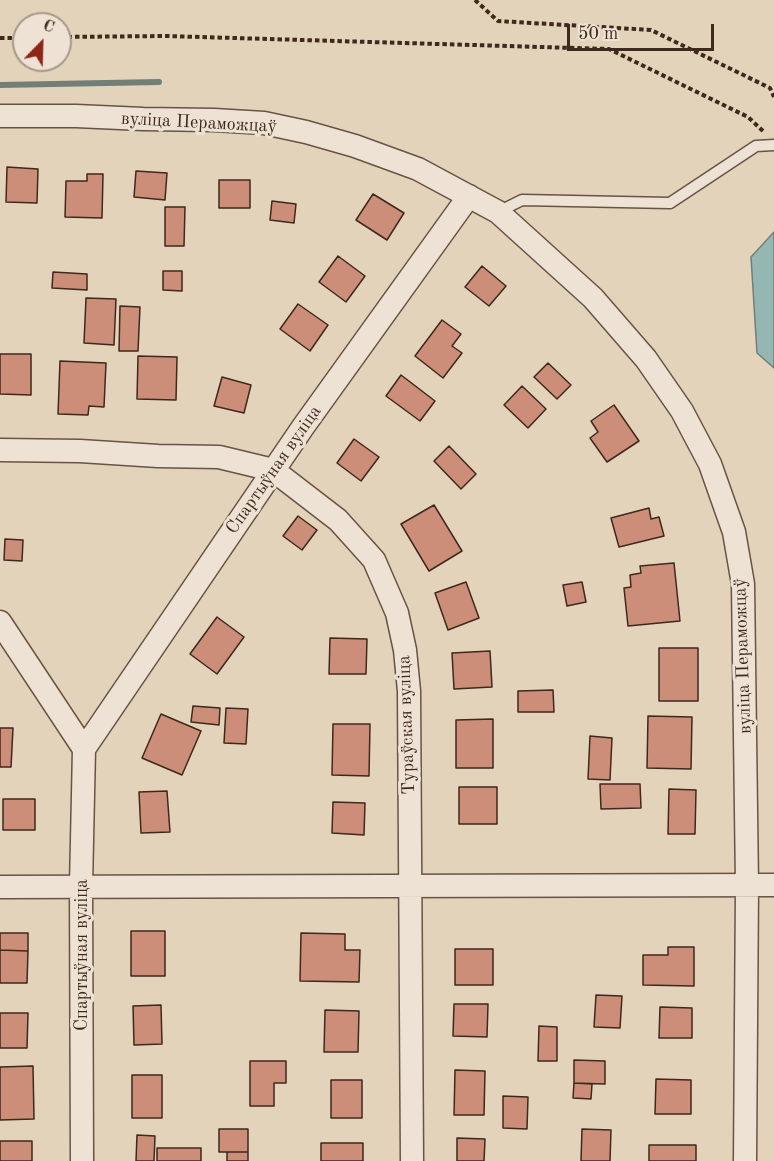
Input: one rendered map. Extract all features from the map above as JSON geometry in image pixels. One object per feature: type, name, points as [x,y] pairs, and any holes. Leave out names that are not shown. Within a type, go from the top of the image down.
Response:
[{"type":"street","name":"вуліца Пераможцаў","points":[[0,116],[76,116],[264,123],[355,146],[418,169],[498,212],[593,298],[646,359],[682,411],[710,464],[734,532],[743,584],[747,886],[745,1161]]},
{"type":"street","name":"Спартыўная вуліца","points":[[82,1161],[81,886],[84,748],[273,470],[469,196]]},
{"type":"street","name":"Тураўская вуліца","points":[[0,450],[80,451],[219,458],[273,470],[338,520],[374,560],[397,613],[405,650],[409,691],[412,1161]]},
{"type":"street","points":[[0,622],[84,748]]},
{"type":"street","points":[[0,887],[774,885]]},
{"type":"lane","points":[[498,212],[522,200],[670,203],[756,146],[774,145]]},
{"type":"path","points":[[475,0],[498,21],[651,30],[770,88],[774,97]]},
{"type":"path","points":[[72,37],[166,36],[609,49],[748,117],[765,134]]},
{"type":"water","points":[[774,232],[774,368],[757,353],[751,257]]},
{"type":"building","points":[[7,167],[38,169],[37,203],[6,202]]},
{"type":"building","points":[[136,171],[167,173],[165,200],[134,197]]},
{"type":"building","points":[[87,174],[103,174],[102,218],[65,217],[66,181],[87,181]]},
{"type":"building","points":[[219,180],[250,180],[250,208],[219,208]]},
{"type":"building","points":[[373,194],[404,213],[387,240],[356,220]]},
{"type":"building","points":[[272,201],[296,204],[294,223],[270,220]]},
{"type":"building","points":[[165,207],[185,207],[184,246],[165,246]]},
{"type":"building","points":[[338,256],[365,276],[346,302],[319,282]]},
{"type":"building","points":[[482,266],[506,286],[489,306],[465,287]]},
{"type":"building","points":[[163,271],[182,271],[182,291],[163,290]]},
{"type":"building","points":[[53,272],[87,274],[87,290],[52,288]]},
{"type":"building","points":[[86,298],[116,299],[114,345],[84,343]]},
{"type":"building","points":[[298,304],[328,325],[310,351],[280,329]]},
{"type":"building","points":[[120,306],[140,307],[138,351],[119,351]]},
{"type":"building","points":[[442,320],[461,334],[452,346],[462,353],[443,378],[415,356]]},
{"type":"building","points":[[0,354],[31,354],[31,395],[0,394]]},
{"type":"building","points":[[138,356],[177,357],[176,400],[137,399]]},
{"type":"building","points":[[60,361],[106,363],[104,407],[89,406],[88,415],[58,414]]},
{"type":"building","points":[[548,363],[571,385],[557,399],[534,377]]},
{"type":"building","points":[[401,375],[435,401],[420,421],[386,396]]},
{"type":"building","points":[[222,377],[251,385],[244,413],[214,406]]},
{"type":"building","points":[[522,386],[546,409],[528,428],[504,405]]},
{"type":"building","points":[[614,405],[639,441],[607,462],[590,438],[598,432],[591,421]]},
{"type":"building","points":[[354,439],[379,457],[361,481],[337,463]]},
{"type":"building","points":[[449,446],[476,474],[461,489],[434,461]]},
{"type":"building","points":[[434,505],[462,551],[429,571],[401,524]]},
{"type":"building","points":[[649,508],[651,519],[659,517],[664,536],[619,547],[611,518]]},
{"type":"building","points":[[298,516],[317,530],[302,550],[283,536]]},
{"type":"building","points":[[5,539],[23,540],[22,561],[4,560]]},
{"type":"building","points":[[674,563],[680,621],[628,626],[624,588],[631,587],[630,575],[641,573],[640,566]]},
{"type":"building","points":[[466,582],[479,618],[448,630],[435,593]]},
{"type":"building","points":[[582,582],[586,602],[567,606],[563,585]]},
{"type":"building","points":[[217,617],[244,637],[217,674],[190,654]]},
{"type":"building","points":[[330,638],[367,639],[366,674],[329,674]]},
{"type":"building","points":[[659,648],[698,648],[698,701],[659,701]]},
{"type":"building","points":[[490,651],[492,687],[454,689],[452,653]]},
{"type":"building","points":[[553,690],[554,712],[518,712],[518,691]]},
{"type":"building","points":[[193,706],[220,708],[219,725],[191,722]]},
{"type":"building","points":[[226,708],[248,709],[246,744],[224,743]]},
{"type":"building","points":[[161,714],[201,731],[182,775],[142,758]]},
{"type":"building","points":[[648,716],[692,717],[691,769],[647,768]]},
{"type":"building","points":[[493,719],[493,768],[456,768],[456,720]]},
{"type":"building","points":[[333,724],[370,724],[369,776],[332,775]]},
{"type":"building","points":[[0,728],[13,728],[11,767],[0,767]]},
{"type":"building","points":[[590,736],[612,738],[610,780],[588,779]]},
{"type":"building","points":[[600,784],[640,784],[641,808],[601,809]]},
{"type":"building","points":[[459,787],[497,787],[497,824],[459,824]]},
{"type":"building","points":[[669,789],[696,790],[695,834],[668,834]]},
{"type":"building","points":[[167,791],[170,832],[141,833],[139,792]]},
{"type":"building","points":[[3,799],[35,799],[35,830],[3,830]]},
{"type":"building","points":[[333,802],[365,803],[364,835],[332,833]]},
{"type":"building","points":[[131,931],[165,931],[165,976],[131,976]]},
{"type":"building","points":[[0,933],[28,933],[28,951],[0,950]]},
{"type":"building","points":[[301,933],[345,934],[345,950],[360,950],[359,982],[300,981]]},
{"type":"building","points":[[668,947],[694,947],[694,986],[643,985],[643,955],[668,955]]},
{"type":"building","points":[[455,949],[493,949],[493,985],[455,985]]},
{"type":"building","points":[[0,950],[28,951],[27,983],[0,983]]},
{"type":"building","points":[[596,995],[622,996],[620,1028],[594,1027]]},
{"type":"building","points":[[454,1004],[488,1004],[487,1037],[453,1036]]},
{"type":"building","points":[[161,1005],[162,1044],[134,1045],[133,1006]]},
{"type":"building","points":[[660,1007],[692,1008],[692,1038],[659,1038]]},
{"type":"building","points":[[325,1010],[359,1011],[358,1052],[324,1052]]},
{"type":"building","points":[[0,1013],[28,1013],[27,1048],[0,1048]]},
{"type":"building","points":[[539,1026],[557,1027],[557,1061],[538,1061]]},
{"type":"building","points":[[574,1060],[605,1061],[605,1084],[574,1083]]},
{"type":"building","points":[[250,1061],[286,1061],[286,1083],[274,1083],[274,1106],[250,1106]]},
{"type":"building","points":[[33,1066],[34,1119],[0,1120],[0,1067]]},
{"type":"building","points":[[455,1070],[485,1071],[484,1115],[454,1115]]},
{"type":"building","points":[[132,1075],[162,1075],[162,1118],[132,1118]]},
{"type":"building","points":[[656,1079],[691,1080],[691,1114],[655,1114]]},
{"type":"building","points":[[331,1080],[362,1080],[362,1118],[331,1118]]},
{"type":"building","points":[[574,1083],[592,1084],[591,1099],[573,1098]]},
{"type":"building","points":[[503,1096],[528,1097],[527,1129],[503,1128]]},
{"type":"building","points":[[219,1129],[248,1129],[248,1152],[219,1152]]},
{"type":"building","points":[[582,1129],[611,1130],[610,1161],[581,1161]]},
{"type":"building","points":[[137,1135],[155,1136],[154,1161],[136,1161]]},
{"type":"building","points":[[457,1138],[485,1139],[484,1161],[457,1161]]},
{"type":"building","points":[[0,1141],[32,1141],[32,1161],[0,1161]]},
{"type":"building","points":[[321,1143],[363,1143],[363,1161],[321,1161]]},
{"type":"building","points":[[649,1145],[696,1145],[696,1161],[649,1161]]},
{"type":"building","points":[[157,1148],[201,1148],[201,1161],[157,1161]]},
{"type":"building","points":[[227,1152],[248,1152],[248,1161],[227,1161]]},
{"type":"waterway","points":[[0,85],[159,82]]}]
